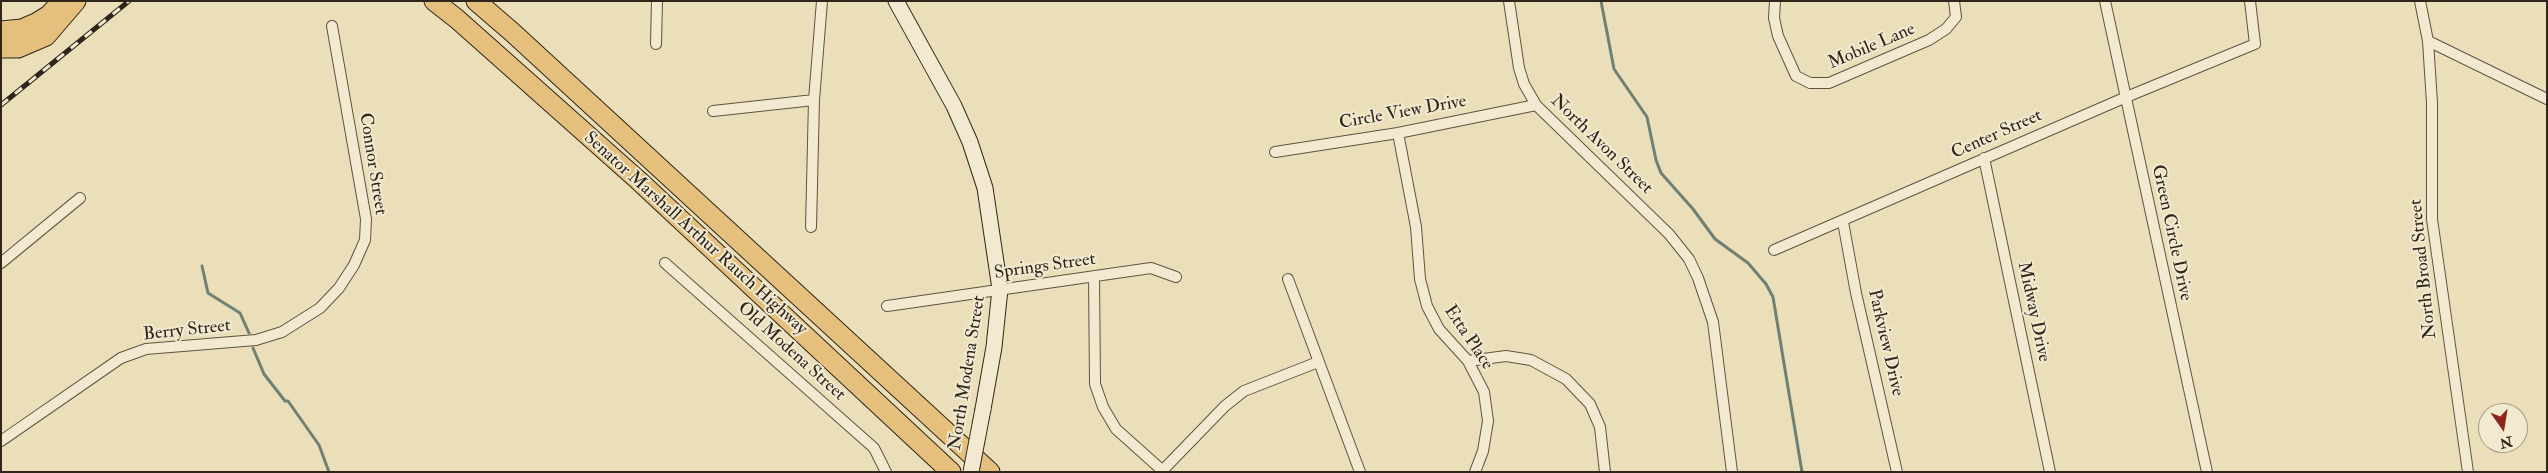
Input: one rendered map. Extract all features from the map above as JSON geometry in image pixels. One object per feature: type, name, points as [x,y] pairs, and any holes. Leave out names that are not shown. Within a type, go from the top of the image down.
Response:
[{"type":"highway","points":[[1,31],[22,29],[36,23],[62,1]]},
{"type":"highway","points":[[1,48],[25,46],[46,36],[76,1]]},
{"type":"highway","name":"Senator Marshall Arthur Rauch Highway","points":[[434,1],[457,19],[638,180],[951,472]]},
{"type":"highway","name":"Senator Marshall Arthur Rauch Highway","points":[[476,1],[990,472]]},
{"type":"street","points":[[656,44],[657,1]]},
{"type":"street","points":[[811,227],[814,100],[822,1]]},
{"type":"street","name":"North Modena Street","points":[[896,1],[954,106],[970,142],[985,188],[1000,289],[994,347],[971,472]]},
{"type":"street","name":"North Avon Street","points":[[1509,1],[1524,84],[1536,105],[1669,234],[1694,269],[1713,322],[1732,472]]},
{"type":"street","name":"Mobile Lane","points":[[1775,1],[1774,18],[1778,36],[1784,55],[1796,76],[1810,82],[1829,83],[1929,40],[1946,29],[1956,17],[1954,1]]},
{"type":"street","name":"Green Circle Drive","points":[[2105,1],[2124,98],[2207,472]]},
{"type":"street","name":"Center Street","points":[[1774,250],[1843,222],[1984,158],[2124,98],[2255,44],[2250,1]]},
{"type":"street","name":"North Broad Street","points":[[2420,1],[2428,41],[2432,104],[2432,219],[2468,472]]},
{"type":"street","name":"Connor Street","points":[[330,298],[354,265],[365,240],[366,219],[332,26]]},
{"type":"street","points":[[2428,41],[2547,99]]},
{"type":"street","points":[[713,111],[814,100]]},
{"type":"street","name":"Circle View Drive","points":[[1275,152],[1398,133],[1536,105]]},
{"type":"street","name":"Etta Place","points":[[1398,133],[1416,227],[1420,279],[1427,306],[1439,329],[1468,361],[1484,392],[1488,422],[1483,451],[1475,472]]},
{"type":"street","name":"Midway Drive","points":[[1984,158],[2050,472]]},
{"type":"street","points":[[1,263],[80,198]]},
{"type":"street","name":"Parkview Drive","points":[[1843,222],[1856,293],[1898,472]]},
{"type":"street","name":"Old Modena Street","points":[[665,263],[874,448],[883,461],[886,472]]},
{"type":"street","name":"Springs Street","points":[[887,306],[1151,268],[1176,278]]},
{"type":"street","points":[[1094,276],[1096,384],[1103,407],[1116,429],[1163,471],[1225,406],[1244,392],[1318,362]]},
{"type":"street","points":[[1288,280],[1360,472]]},
{"type":"street","name":"Berry Street","points":[[1,441],[121,358],[146,349],[256,340],[282,332],[303,321],[330,298]]},
{"type":"street","points":[[1468,361],[1506,356],[1531,360],[1566,379],[1590,404],[1600,427],[1605,472]]},
{"type":"waterway","points":[[1601,1],[1614,69],[1647,117],[1656,160],[1661,173],[1693,209],[1715,239],[1748,263],[1766,284],[1773,297],[1802,472]]},
{"type":"waterway","points":[[202,266],[208,293],[240,313],[249,333]]},
{"type":"waterway","points":[[253,348],[264,374],[285,401],[288,401],[319,445],[329,472]]},
{"type":"railway","points":[[1,105],[129,1]]}]
